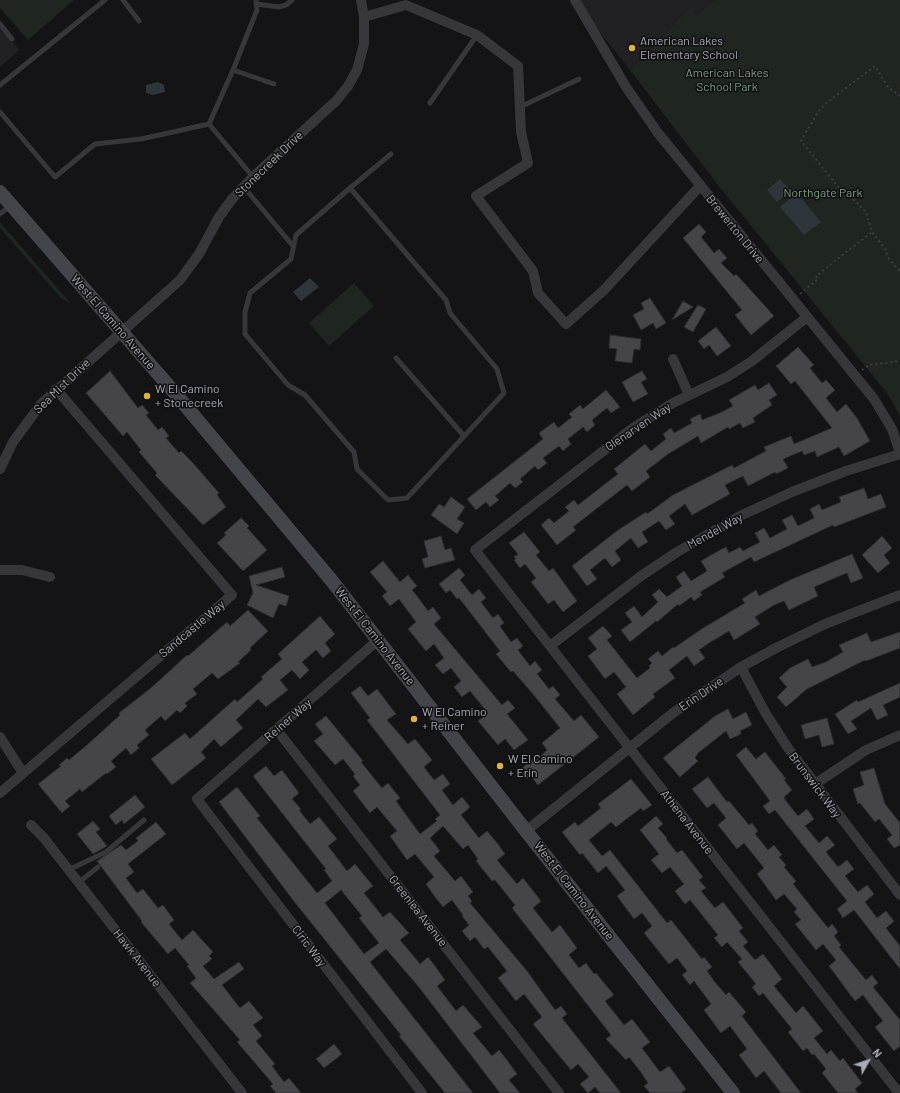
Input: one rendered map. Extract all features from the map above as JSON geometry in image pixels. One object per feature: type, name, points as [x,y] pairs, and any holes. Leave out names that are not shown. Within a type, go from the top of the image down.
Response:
[{"type":"main road","name":"West El Camino Avenue","points":[[0,192],[122,331],[260,494],[378,640],[526,831],[733,1093]]},
{"type":"street","name":"Stonecreek Drive","points":[[122,331],[180,280],[191,268],[219,217],[243,186],[337,100],[348,86],[357,70],[362,53],[364,17],[361,0]]},
{"type":"street","name":"Brewerton Drive","points":[[575,0],[626,87],[658,133],[884,413],[900,454]]},
{"type":"street","points":[[364,17],[405,3],[477,35],[518,66],[521,132],[528,163],[476,196],[533,271],[538,293],[566,324],[604,290],[700,186]]},
{"type":"street","name":"Glenarven Way","points":[[475,550],[632,428],[652,415],[726,377],[752,361],[807,317]]},
{"type":"street","name":"Sea Mist Drive","points":[[0,469],[13,442],[26,422],[56,389],[122,331]]},
{"type":"street","points":[[673,359],[690,395]]},
{"type":"street","name":"Sandcastle Way","points":[[0,793],[232,595],[56,389]]},
{"type":"street","name":"Mendel Way","points":[[550,646],[641,576],[677,552],[734,520],[792,492],[846,471],[900,454]]},
{"type":"street","name":"Athena Avenue","points":[[475,550],[899,1093]]},
{"type":"street","points":[[0,570],[22,570],[50,577]]},
{"type":"street","name":"Erin Drive","points":[[526,831],[673,713],[742,667],[776,648],[825,624],[900,596]]},
{"type":"street","name":"Reiner Way","points":[[197,799],[378,640]]},
{"type":"street","name":"Brunswick Way","points":[[742,667],[766,714],[788,748],[900,895]]},
{"type":"street","name":"Greenlea Avenue","points":[[277,730],[559,1093]]},
{"type":"street","points":[[815,784],[866,750],[900,735]]},
{"type":"street","points":[[0,737],[23,773]]},
{"type":"street","name":"Ciric Way","points":[[197,799],[422,1093]]},
{"type":"street","name":"Hawk Avenue","points":[[31,825],[68,870],[242,1093]]},
{"type":"lane","points":[[0,85],[105,0]]},
{"type":"lane","points":[[123,0],[139,22]]},
{"type":"lane","points":[[209,124],[257,10],[256,2],[280,7],[286,5],[292,0]]},
{"type":"lane","points":[[0,24],[12,39]]},
{"type":"lane","points":[[430,103],[477,35]]},
{"type":"lane","points":[[232,70],[274,84]]},
{"type":"lane","points":[[520,107],[578,79]]},
{"type":"lane","points":[[0,112],[55,177],[95,144],[142,139],[209,124]]},
{"type":"lane","points":[[209,124],[253,177]]},
{"type":"lane","points":[[350,188],[446,300],[450,313],[497,369],[504,393],[407,498],[388,500],[357,469],[354,452],[305,395],[288,385],[245,334],[245,312],[250,293],[290,259],[296,236],[350,188],[391,154]]},
{"type":"lane","points":[[243,186],[293,246]]},
{"type":"lane","points":[[0,214],[11,204]]},
{"type":"lane","points":[[396,358],[464,436]]},
{"type":"lane","points":[[68,870],[106,852],[144,820]]},
{"type":"lane","points":[[78,883],[98,867]]},
{"type":"path","points":[[900,96],[888,87],[875,66],[825,104],[818,112],[801,141],[839,188],[866,212],[872,232],[886,250],[889,259],[900,272]]},
{"type":"path","points":[[793,300],[818,279],[816,276],[872,232]]},
{"type":"path","points":[[854,374],[869,366],[900,361]]},
{"type":"shaded area","name":"American Lakes Elementary School","points":[[581,0],[714,0],[698,14],[690,7],[630,70],[595,26]]},
{"type":"shaded area","points":[[0,27],[19,50],[0,67]]},
{"type":"shaded area","points":[[158,82],[164,85],[165,92],[153,95],[146,93],[146,85]]},
{"type":"shaded area","points":[[780,179],[791,191],[777,202],[767,190]]},
{"type":"shaded area","points":[[797,193],[821,222],[804,235],[780,207]]},
{"type":"shaded area","points":[[310,278],[319,287],[301,301],[293,292]]},
{"type":"green space","points":[[0,0],[74,0],[28,40],[0,8]]},
{"type":"green space","points":[[714,0],[900,0],[900,416],[887,393],[718,185],[630,70],[690,7],[698,14]]},
{"type":"green space","points":[[0,222],[71,304],[61,298],[0,228]]},
{"type":"green space","points":[[354,283],[374,306],[329,346],[309,323]]},
{"type":"building","points":[[699,224],[706,232],[701,237],[714,253],[719,249],[727,258],[721,263],[734,276],[736,274],[774,316],[751,335],[735,315],[742,310],[683,238]]},
{"type":"building","points":[[650,298],[666,323],[656,329],[653,323],[641,330],[633,315],[644,309],[641,303]]},
{"type":"building","points":[[683,301],[693,307],[672,320]]},
{"type":"building","points":[[698,305],[706,309],[693,332],[684,327]]},
{"type":"building","points":[[716,327],[731,346],[717,356],[709,345],[704,349],[698,341]]},
{"type":"building","points":[[610,335],[641,339],[640,350],[634,349],[632,363],[615,361],[617,349],[609,348]]},
{"type":"building","points":[[798,347],[814,365],[810,368],[822,383],[826,380],[835,390],[826,398],[837,412],[846,404],[857,418],[870,441],[844,456],[839,447],[817,457],[815,451],[804,455],[802,451],[783,459],[788,468],[776,474],[775,472],[748,486],[743,476],[725,485],[730,494],[692,515],[685,504],[669,516],[675,524],[666,530],[659,521],[642,532],[648,542],[638,548],[631,538],[615,551],[621,560],[612,567],[605,558],[590,570],[597,579],[587,586],[572,566],[618,530],[646,512],[647,514],[673,495],[732,465],[734,468],[766,451],[764,447],[791,436],[794,444],[832,428],[795,381],[791,384],[776,366]]},
{"type":"building","points":[[110,371],[138,408],[142,405],[149,413],[146,415],[158,430],[162,427],[169,436],[166,438],[179,453],[181,451],[193,463],[219,493],[217,495],[226,507],[203,525],[155,475],[157,473],[139,452],[141,450],[127,432],[123,436],[86,393]]},
{"type":"building","points":[[642,371],[647,379],[641,382],[648,394],[633,402],[622,382]]},
{"type":"building","points":[[769,383],[777,395],[769,400],[772,405],[753,418],[755,422],[743,428],[740,423],[729,429],[728,427],[701,443],[698,436],[668,454],[646,471],[650,477],[632,491],[627,485],[573,527],[576,530],[557,545],[541,525],[549,518],[554,523],[569,511],[565,507],[574,500],[578,505],[618,474],[614,469],[645,444],[651,451],[666,439],[663,434],[671,428],[674,433],[692,423],[690,419],[700,414],[702,420],[722,412],[733,406],[729,400],[755,385],[758,390]]},
{"type":"building","points":[[606,390],[620,407],[611,413],[607,408],[592,420],[595,425],[587,432],[583,427],[568,439],[571,444],[563,451],[559,446],[543,458],[547,463],[538,470],[535,466],[520,479],[523,482],[515,488],[510,483],[495,496],[499,500],[490,507],[486,502],[476,510],[467,499],[543,439],[539,433],[554,422],[558,428],[572,417],[569,414],[580,405],[583,409]]},
{"type":"building","points":[[864,488],[868,499],[881,494],[886,507],[834,527],[833,525],[754,562],[751,557],[722,573],[725,577],[700,592],[702,595],[694,601],[691,597],[679,606],[678,604],[630,642],[621,630],[632,622],[625,613],[634,606],[642,617],[658,602],[652,595],[659,589],[667,597],[682,586],[676,577],[684,571],[691,581],[707,571],[701,561],[726,547],[729,553],[740,547],[743,551],[760,542],[755,533],[764,528],[770,538],[787,529],[782,520],[792,515],[798,526],[814,518],[810,509],[819,504],[822,510],[841,502],[839,497]]},
{"type":"building","points":[[451,497],[465,507],[457,519],[464,523],[457,534],[431,515],[439,504],[444,507]]},
{"type":"building","points":[[241,518],[249,526],[247,528],[267,550],[243,571],[217,543],[226,535],[224,533]]},
{"type":"building","points":[[524,532],[540,552],[536,555],[549,571],[553,568],[577,601],[563,612],[554,600],[548,604],[531,582],[536,578],[525,564],[520,568],[514,560],[516,559],[514,557],[518,554],[509,543]]},
{"type":"building","points":[[441,536],[445,550],[451,548],[455,560],[425,568],[422,559],[428,557],[424,541]]},
{"type":"building","points":[[882,536],[892,548],[884,555],[890,563],[878,573],[862,555]]},
{"type":"building","points":[[852,554],[863,578],[851,583],[847,573],[814,587],[818,596],[789,610],[784,601],[774,605],[755,617],[760,624],[734,640],[729,631],[699,650],[705,658],[694,666],[687,656],[669,670],[675,678],[653,694],[655,697],[633,715],[617,694],[626,687],[614,672],[605,679],[588,656],[597,649],[588,638],[603,626],[612,636],[607,640],[637,678],[650,668],[649,666],[652,663],[648,659],[658,651],[662,656],[673,647],[674,648],[700,630],[745,603],[742,599],[756,590],[759,596],[790,580]]},
{"type":"building","points":[[383,561],[400,582],[408,575],[417,586],[412,590],[428,611],[433,607],[441,618],[434,624],[502,705],[508,700],[515,708],[507,714],[528,740],[514,750],[505,739],[498,745],[478,721],[488,713],[470,691],[462,697],[454,687],[461,681],[451,668],[443,674],[435,665],[444,658],[434,644],[426,651],[408,629],[416,622],[399,599],[390,606],[382,596],[387,592],[370,572]]},
{"type":"building","points":[[282,567],[285,577],[256,585],[289,596],[286,606],[279,604],[273,618],[247,605],[253,593],[249,576]]},
{"type":"building","points":[[459,568],[465,575],[460,580],[472,595],[479,589],[486,598],[481,602],[493,618],[498,614],[504,623],[500,626],[511,642],[517,638],[523,646],[518,650],[530,666],[535,661],[542,670],[537,674],[549,689],[553,686],[560,695],[555,699],[574,721],[581,715],[599,737],[538,785],[530,775],[526,779],[519,771],[532,759],[534,762],[547,750],[542,743],[560,728],[533,694],[513,671],[511,672],[496,654],[500,651],[459,598],[457,599],[450,590],[446,593],[439,584]]},
{"type":"building","points":[[248,610],[268,631],[250,648],[251,650],[238,662],[240,663],[218,679],[212,673],[193,689],[197,694],[185,703],[187,706],[180,713],[177,710],[165,721],[161,716],[145,730],[149,735],[137,745],[139,748],[131,755],[126,748],[111,761],[116,767],[82,792],[80,789],[65,801],[70,806],[62,813],[38,784],[61,766],[59,765],[67,758],[69,760],[87,745],[120,715],[119,713],[151,688],[187,655],[188,656],[227,622],[230,626]]},
{"type":"building","points":[[320,616],[335,634],[325,643],[331,651],[323,658],[316,650],[302,662],[309,670],[300,679],[292,670],[280,680],[288,690],[266,707],[258,699],[236,720],[243,728],[221,747],[214,739],[201,752],[206,758],[172,785],[151,759],[185,733],[190,739],[235,699],[237,702],[263,679],[261,677],[282,659],[278,654]]},
{"type":"building","points":[[900,632],[900,648],[866,661],[865,660],[807,689],[786,707],[777,697],[787,687],[779,678],[790,668],[808,659],[812,667],[826,662],[843,652],[839,645],[867,633],[871,642]]},
{"type":"building","points":[[900,683],[900,697],[883,705],[888,715],[877,720],[871,708],[851,721],[857,729],[848,734],[835,714],[857,700],[858,702]]},
{"type":"building","points":[[360,686],[368,696],[377,689],[396,714],[387,720],[408,744],[415,739],[432,760],[424,767],[434,780],[443,774],[450,784],[442,790],[453,805],[462,797],[470,807],[461,815],[479,838],[487,831],[498,844],[505,854],[497,860],[517,884],[523,878],[541,901],[533,908],[552,932],[560,925],[577,948],[569,955],[579,968],[586,963],[594,974],[596,973],[614,995],[605,1001],[624,1025],[632,1019],[650,1042],[642,1048],[660,1072],[669,1066],[686,1089],[681,1093],[650,1093],[644,1086],[648,1083],[640,1071],[629,1057],[626,1060],[606,1039],[611,1035],[512,908],[515,905],[495,880],[492,881],[476,861],[478,859],[468,845],[463,849],[443,826],[430,838],[440,851],[434,856],[455,881],[461,876],[473,892],[468,896],[472,901],[470,903],[527,971],[555,1010],[561,1006],[567,1014],[562,1018],[621,1093],[600,1093],[595,1087],[588,1093],[580,1084],[589,1077],[578,1064],[571,1070],[533,1024],[542,1017],[524,994],[516,1001],[498,978],[507,971],[488,947],[484,949],[475,937],[470,941],[462,931],[469,925],[452,900],[443,907],[426,884],[434,877],[415,854],[407,860],[390,836],[397,831],[377,807],[370,813],[353,791],[360,785],[353,776],[355,774],[343,759],[335,765],[314,741],[323,734],[315,724],[326,716],[363,761],[361,762],[382,788],[388,783],[400,798],[396,801],[420,834],[437,821],[435,819],[440,815],[367,720],[370,718],[351,693]]},
{"type":"building","points":[[728,709],[733,719],[746,712],[752,725],[740,731],[741,734],[730,739],[726,731],[698,753],[695,758],[698,761],[680,777],[663,758],[715,716]]},
{"type":"building","points":[[827,718],[834,744],[822,747],[819,735],[805,739],[801,725]]},
{"type":"building","points":[[746,747],[756,759],[765,752],[786,779],[784,780],[792,790],[784,797],[786,801],[798,816],[807,809],[814,819],[805,826],[819,843],[827,836],[835,845],[826,852],[838,867],[847,860],[854,869],[845,876],[858,892],[867,885],[874,894],[865,902],[877,918],[886,911],[894,921],[886,928],[900,946],[900,969],[854,910],[843,918],[837,909],[847,901],[775,810],[769,814],[763,806],[770,801],[736,755]]},
{"type":"building","points":[[266,766],[274,776],[282,770],[299,793],[292,799],[301,809],[299,810],[310,824],[319,817],[337,839],[328,846],[347,871],[355,864],[373,886],[364,893],[383,917],[390,912],[409,933],[400,940],[420,964],[428,957],[445,980],[437,986],[456,1011],[463,1005],[482,1027],[473,1033],[492,1056],[499,1050],[507,1060],[517,1074],[509,1080],[520,1093],[500,1093],[418,986],[386,949],[370,962],[473,1093],[445,1093],[399,1036],[401,1035],[293,900],[219,802],[237,787],[260,816],[257,818],[317,893],[332,881],[324,870],[326,869],[253,776]],"holes":[[[341,890],[362,916],[359,918],[379,943],[364,954],[325,903]]]},
{"type":"building","points":[[874,768],[885,804],[900,823],[900,845],[894,848],[887,839],[892,835],[879,819],[875,822],[860,803],[858,804],[853,789],[864,785],[860,772]]},
{"type":"building","points":[[708,777],[727,802],[729,801],[749,825],[752,823],[758,831],[755,834],[768,850],[774,845],[782,855],[779,857],[786,865],[784,867],[796,881],[793,884],[828,928],[832,924],[838,932],[834,936],[841,945],[839,947],[866,980],[872,975],[878,983],[873,987],[900,1020],[900,1046],[894,1051],[875,1027],[883,1021],[863,995],[855,1001],[829,966],[836,960],[823,944],[816,950],[795,924],[801,920],[794,912],[797,909],[784,894],[776,900],[757,874],[764,868],[744,843],[737,849],[718,825],[726,818],[714,803],[707,808],[692,789]]},
{"type":"building","points":[[631,779],[652,805],[643,811],[641,808],[616,827],[611,822],[589,840],[602,856],[610,850],[667,923],[671,920],[702,959],[704,957],[712,967],[707,971],[714,981],[726,995],[729,992],[746,1012],[742,1016],[801,1093],[781,1093],[764,1071],[756,1078],[739,1055],[747,1049],[730,1026],[721,1033],[704,1010],[711,1004],[694,981],[690,985],[682,975],[687,971],[677,958],[669,964],[644,933],[652,926],[642,913],[634,919],[617,896],[625,890],[606,866],[598,873],[582,853],[580,855],[562,832],[575,822],[578,826],[601,808],[598,804]]},
{"type":"building","points":[[135,795],[145,807],[124,824],[122,820],[116,825],[109,816]]},
{"type":"building","points":[[656,816],[663,824],[658,828],[667,838],[666,839],[677,853],[682,850],[703,877],[699,880],[706,888],[701,891],[715,908],[723,902],[743,928],[739,931],[748,942],[743,946],[755,960],[763,954],[782,979],[774,986],[796,1013],[803,1006],[823,1031],[814,1038],[827,1054],[831,1050],[840,1061],[843,1058],[862,1083],[855,1089],[858,1093],[838,1093],[822,1073],[826,1069],[814,1054],[812,1055],[807,1048],[803,1051],[788,1032],[792,1029],[763,993],[759,996],[752,987],[756,984],[738,962],[742,959],[727,942],[722,947],[714,938],[718,935],[690,900],[685,904],[675,891],[684,884],[670,867],[662,873],[651,860],[659,854],[640,830]]},
{"type":"building","points":[[93,821],[100,829],[96,832],[107,846],[93,854],[77,834]]},
{"type":"building","points":[[156,822],[166,834],[128,864],[134,872],[126,878],[137,893],[143,889],[158,908],[163,905],[174,920],[169,924],[182,940],[193,930],[213,952],[209,956],[212,959],[203,966],[214,979],[239,962],[244,969],[222,985],[240,1008],[249,1001],[263,1018],[253,1025],[262,1036],[256,1041],[275,1064],[272,1066],[284,1082],[289,1078],[301,1093],[276,1093],[270,1086],[273,1084],[237,1042],[240,1040],[190,983],[196,978],[187,966],[189,965],[175,948],[168,954],[141,922],[142,921],[97,861],[121,845],[126,850],[138,841],[136,838]]},
{"type":"building","points":[[334,1044],[342,1054],[324,1068],[316,1059]]},
{"type":"place","name":"American Lakes Elementary School","points":[[632,48]]},
{"type":"place","name":"W El Camino + Stonecreek","points":[[147,396]]},
{"type":"place","name":"W El Camino + Reiner","points":[[414,719]]},
{"type":"place","name":"W El Camino + Erin","points":[[500,766]]},
{"type":"park label","name":"American Lakes School Park","points":[[727,80]]},
{"type":"park label","name":"Northgate Park","points":[[823,193]]}]
